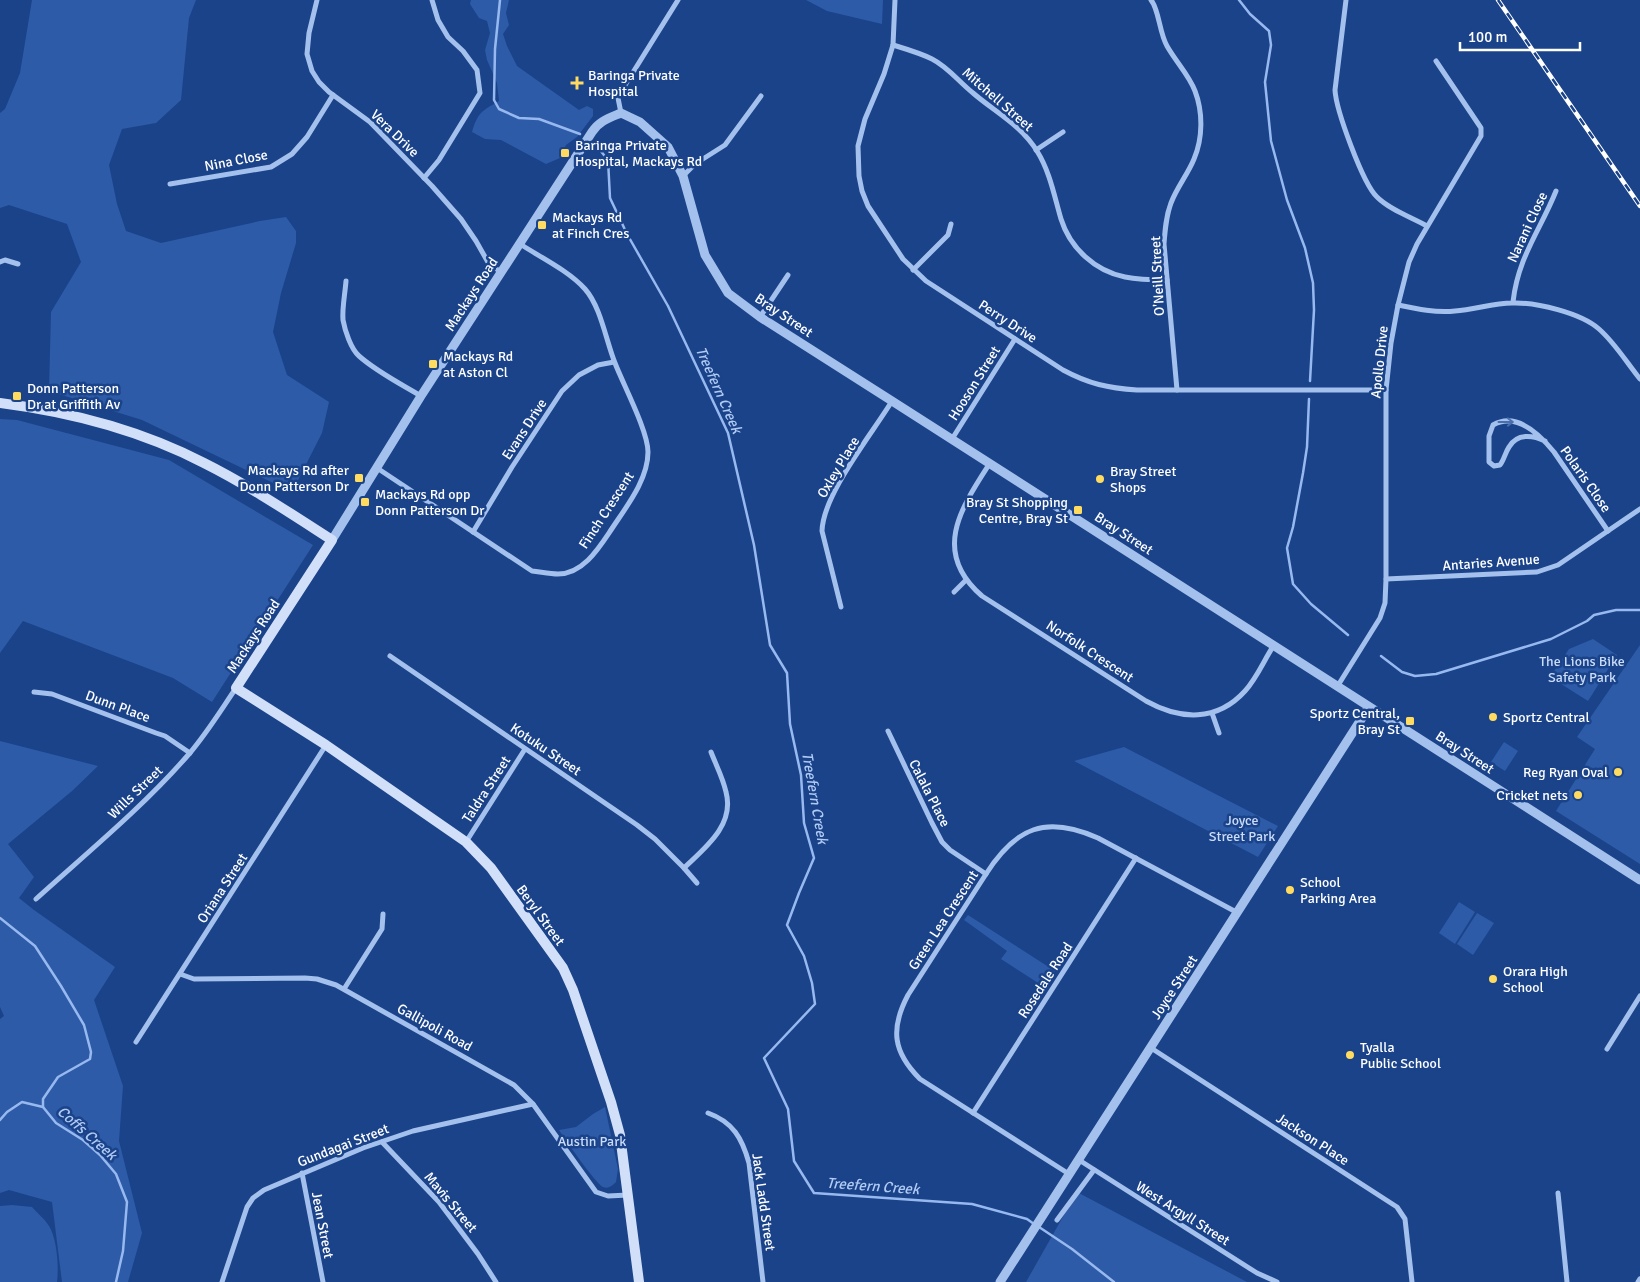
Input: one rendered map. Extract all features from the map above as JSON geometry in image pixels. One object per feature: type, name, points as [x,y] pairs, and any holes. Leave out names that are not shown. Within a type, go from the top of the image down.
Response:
[{"type":"main road","points":[[0,403],[99,422],[169,446],[237,480],[332,540]]},
{"type":"main road","name":"Mackays Road","points":[[236,688],[332,540]]},
{"type":"main road","name":"Beryl Street","points":[[236,688],[326,746],[466,842],[491,868],[568,976],[618,1127],[639,1282]]},
{"type":"street","name":"Vera Drive","points":[[317,0],[309,33],[307,54],[312,71],[319,82],[333,95],[370,122],[424,178],[462,219],[488,264],[501,272]]},
{"type":"street","points":[[424,178],[450,144],[480,94],[477,70],[464,51],[448,37],[438,20],[432,0]]},
{"type":"street","points":[[621,114],[618,98],[678,0]]},
{"type":"street","name":"Perry Drive","points":[[895,0],[893,44],[884,74],[860,132],[857,160],[862,191],[868,206],[893,245],[913,270],[941,292],[1063,370],[1098,386],[1137,390],[1386,390]]},
{"type":"street","name":"O'Neill Street","points":[[1150,0],[1154,4],[1159,27],[1166,44],[1196,93],[1200,120],[1200,134],[1194,159],[1172,201],[1168,214],[1164,244],[1177,390]]},
{"type":"street","points":[[1346,0],[1335,90],[1340,114],[1365,182],[1372,192],[1384,202],[1427,226]]},
{"type":"street","name":"Mitchell Street","points":[[893,44],[921,54],[944,67],[974,94],[1018,128],[1036,150],[1050,178],[1066,232],[1084,256],[1103,269],[1124,277],[1139,280],[1167,280]]},
{"type":"street","name":"Apollo Drive","points":[[1337,687],[1380,618],[1385,602],[1386,390],[1391,343],[1409,262],[1427,226],[1450,191],[1479,140],[1482,131],[1436,61]]},
{"type":"street","name":"Nina Close","points":[[170,184],[271,166],[292,154],[307,137],[333,95]]},
{"type":"street","points":[[683,176],[694,164],[725,145],[761,96]]},
{"type":"street","name":"Mackays Road","points":[[332,540],[421,396],[596,126],[608,118],[621,114]]},
{"type":"street","name":"Bray Street","points":[[621,114],[640,122],[668,147],[683,176],[705,255],[728,293],[760,317],[1640,880]]},
{"type":"street","points":[[1036,150],[1063,132]]},
{"type":"street","name":"Narani Close","points":[[1513,302],[1521,263],[1556,191]]},
{"type":"street","points":[[913,270],[948,235],[951,224]]},
{"type":"street","name":"Finch Crescent","points":[[377,468],[532,571],[560,574],[581,567],[599,549],[642,478],[648,451],[643,431],[614,362],[600,318],[586,290],[573,278],[520,244]]},
{"type":"street","points":[[0,262],[5,260],[18,264]]},
{"type":"street","points":[[760,317],[788,275]]},
{"type":"street","points":[[346,281],[344,321],[349,340],[357,355],[421,396]]},
{"type":"street","points":[[1398,305],[1444,312],[1513,302],[1568,313],[1589,322],[1608,338],[1640,380]]},
{"type":"street","name":"Hooson Street","points":[[952,439],[1015,339]]},
{"type":"street","name":"Evans Drive","points":[[473,532],[512,467],[562,391],[579,375],[598,365],[614,362]]},
{"type":"street","name":"Oxley Place","points":[[841,608],[822,531],[822,522],[830,501],[849,468],[892,401]]},
{"type":"street","name":"Polaris Close","points":[[1545,441],[1535,437],[1518,438],[1510,444],[1500,465],[1494,466],[1489,462],[1490,432],[1493,424],[1506,421],[1521,424],[1534,430],[1545,441],[1608,531]]},
{"type":"street","name":"Norfolk Crescent","points":[[990,463],[968,497],[957,521],[955,547],[960,570],[966,580],[982,596],[1158,707],[1182,715],[1212,712],[1234,700],[1245,690],[1274,645]]},
{"type":"street","name":"Antaries Avenue","points":[[1386,579],[1537,572],[1558,565],[1640,509]]},
{"type":"street","points":[[954,592],[966,580]]},
{"type":"street","name":"Kotuku Street","points":[[390,656],[637,825],[655,839],[696,882]]},
{"type":"street","name":"Wills Street","points":[[36,899],[150,795],[190,753],[206,733],[236,688]]},
{"type":"street","name":"Dunn Place","points":[[34,692],[52,694],[156,732],[174,741],[190,753]]},
{"type":"street","name":"Joyce Street","points":[[1000,1282],[1369,707]]},
{"type":"street","points":[[1212,712],[1219,733]]},
{"type":"street","name":"Calala Place","points":[[888,731],[942,842],[986,874]]},
{"type":"street","name":"Oriana Street","points":[[136,1042],[326,746]]},
{"type":"street","name":"Taldra Street","points":[[466,842],[525,749]]},
{"type":"street","points":[[684,868],[720,830],[727,812],[727,794],[711,752]]},
{"type":"street","name":"Green Lea Crescent","points":[[1069,1174],[920,1079],[909,1068],[900,1054],[896,1040],[896,1024],[900,1009],[998,855],[1010,843],[1024,834],[1040,828],[1059,826],[1080,830],[1238,912]]},
{"type":"street","name":"Rosedale Road","points":[[973,1113],[1136,858]]},
{"type":"street","points":[[344,989],[382,929],[383,914]]},
{"type":"street","name":"Gallipoli Road","points":[[180,974],[194,978],[305,978],[328,982],[344,989],[519,1089],[533,1104],[596,1192],[608,1196],[628,1195]]},
{"type":"street","points":[[1606,1049],[1640,996]]},
{"type":"street","name":"Jackson Place","points":[[1151,1048],[1397,1207],[1405,1219],[1412,1282]]},
{"type":"street","name":"Gundagai Street","points":[[222,1282],[247,1207],[253,1198],[264,1190],[302,1173],[413,1132],[533,1104]]},
{"type":"street","name":"Jack Ladd Street","points":[[708,1113],[722,1118],[735,1131],[744,1146],[749,1163],[763,1282]]},
{"type":"street","name":"Mavis Street","points":[[382,1142],[439,1202],[478,1254],[496,1282]]},
{"type":"street","name":"West Argyll Street","points":[[1079,1160],[1257,1273],[1276,1282]]},
{"type":"street","points":[[1057,1220],[1094,1170]]},
{"type":"street","name":"Jean Street","points":[[302,1173],[323,1282]]},
{"type":"street","points":[[1558,1193],[1567,1282]]},
{"type":"green space","points":[[32,0],[196,0],[189,18],[181,100],[156,123],[122,129],[109,165],[117,204],[126,231],[161,243],[286,217],[296,231],[296,243],[281,293],[273,332],[287,375],[329,402],[322,433],[292,492],[142,420],[49,391],[51,312],[81,262],[67,224],[9,205],[0,208],[0,113],[5,109],[20,73]]},
{"type":"green space","points":[[471,0],[509,0],[506,13],[509,25],[503,34],[517,66],[579,110],[587,106],[593,109],[593,116],[577,137],[566,145],[560,158],[546,164],[501,140],[485,139],[472,132],[476,120],[481,113],[499,101],[497,83],[487,60],[485,50],[490,33],[487,21],[479,18],[470,4]]},
{"type":"green space","points":[[806,0],[883,0],[882,24],[827,11]]},
{"type":"green space","points":[[0,419],[17,420],[169,460],[313,545],[212,702],[173,678],[23,621],[0,653]]},
{"type":"green space","name":"The Lions Bike Safety Park","points":[[1593,639],[1617,655],[1588,701],[1550,677],[1569,649]]},
{"type":"green space","points":[[1640,645],[1640,864],[1556,811],[1595,749],[1577,737]]},
{"type":"green space","points":[[0,741],[98,766],[72,791],[8,844],[34,877],[19,898],[115,967],[94,1000],[123,1086],[119,1141],[142,1233],[128,1282],[62,1282],[52,1202],[9,1190],[0,1193],[0,1019],[4,1016],[0,1007]]},
{"type":"green space","points":[[1504,742],[1518,751],[1505,771],[1491,762]]},
{"type":"green space","name":"Joyce Street Park","points":[[1124,747],[1278,826],[1258,857],[1074,761]]},
{"type":"green space","points":[[1459,902],[1475,912],[1455,944],[1439,933]]},
{"type":"green space","points":[[1477,913],[1494,923],[1473,955],[1457,944]]},
{"type":"green space","points":[[968,915],[1055,971],[1046,988],[1001,959],[1007,951],[964,920]]},
{"type":"green space","name":"Austin Park","points":[[605,1107],[618,1169],[616,1182],[607,1188],[599,1184],[594,1178],[559,1130],[576,1127]]},
{"type":"green space","points":[[1077,1192],[1247,1282],[1026,1282]]},
{"type":"green space","points":[[0,1206],[32,1207],[52,1231],[57,1253],[57,1282],[0,1282]]},
{"type":"waterway","name":"Treefern Creek","points":[[500,0],[495,49],[494,100],[499,109],[519,118],[539,119],[580,134]]},
{"type":"waterway","points":[[1239,0],[1250,14],[1269,31],[1271,45],[1265,82],[1271,141],[1287,200],[1305,248],[1313,283],[1314,310],[1310,381]]},
{"type":"waterway","name":"Treefern Creek","points":[[595,144],[608,160],[610,198],[627,234],[668,306],[728,433],[754,545],[770,645],[787,673],[790,724],[801,775],[804,823],[814,858],[787,925],[804,956],[812,983],[815,1004],[764,1058],[788,1109],[794,1161],[814,1193],[972,1204],[1027,1219],[1034,1224]]},
{"type":"waterway","points":[[1309,399],[1307,447],[1293,527],[1287,548],[1293,584],[1311,604],[1348,635]]},
{"type":"waterway","points":[[1381,656],[1402,672],[1415,676],[1436,674],[1551,639],[1587,621],[1594,615],[1616,610],[1640,610]]},
{"type":"waterway","points":[[0,918],[35,946],[84,1025],[91,1052],[90,1059],[58,1077],[43,1099],[43,1107]]},
{"type":"waterway","name":"Coffs Creek","points":[[0,1120],[7,1112],[22,1102],[43,1107],[56,1123],[83,1140],[100,1155],[116,1174],[127,1202],[123,1251],[116,1282]]},
{"type":"waterway","name":"Treefern Creek","points":[[1039,1227],[1072,1249],[1114,1282]]},
{"type":"railway","points":[[1498,0],[1640,206]]},
{"type":"place","name":"Baringa Private Hospital","points":[[577,83]]},
{"type":"place","name":"Baringa Private Hospital, Mackays Rd","points":[[565,153]]},
{"type":"place","name":"Mackays Rd at Finch Cres","points":[[542,225]]},
{"type":"place","name":"Mackays Rd at Aston Cl","points":[[433,364]]},
{"type":"place","name":"Donn Patterson Dr at Griffith Av","points":[[17,396]]},
{"type":"place","name":"Mackays Rd after Donn Patterson Dr","points":[[359,478]]},
{"type":"place","name":"Bray Street Shops","points":[[1100,479]]},
{"type":"place","name":"Mackays Rd opp Donn Patterson Dr","points":[[365,502]]},
{"type":"place","name":"Bray St Shopping Centre, Bray St","points":[[1078,510]]},
{"type":"place","name":"Sportz Central","points":[[1493,717]]},
{"type":"place","name":"Sportz Central, Bray St","points":[[1410,721]]},
{"type":"place","name":"Reg Ryan Oval","points":[[1618,772]]},
{"type":"place","name":"Cricket nets","points":[[1578,795]]},
{"type":"place","name":"School Parking Area","points":[[1290,890]]},
{"type":"place","name":"Orara High School","points":[[1493,979]]},
{"type":"place","name":"Tyalla Public School","points":[[1350,1055]]}]
